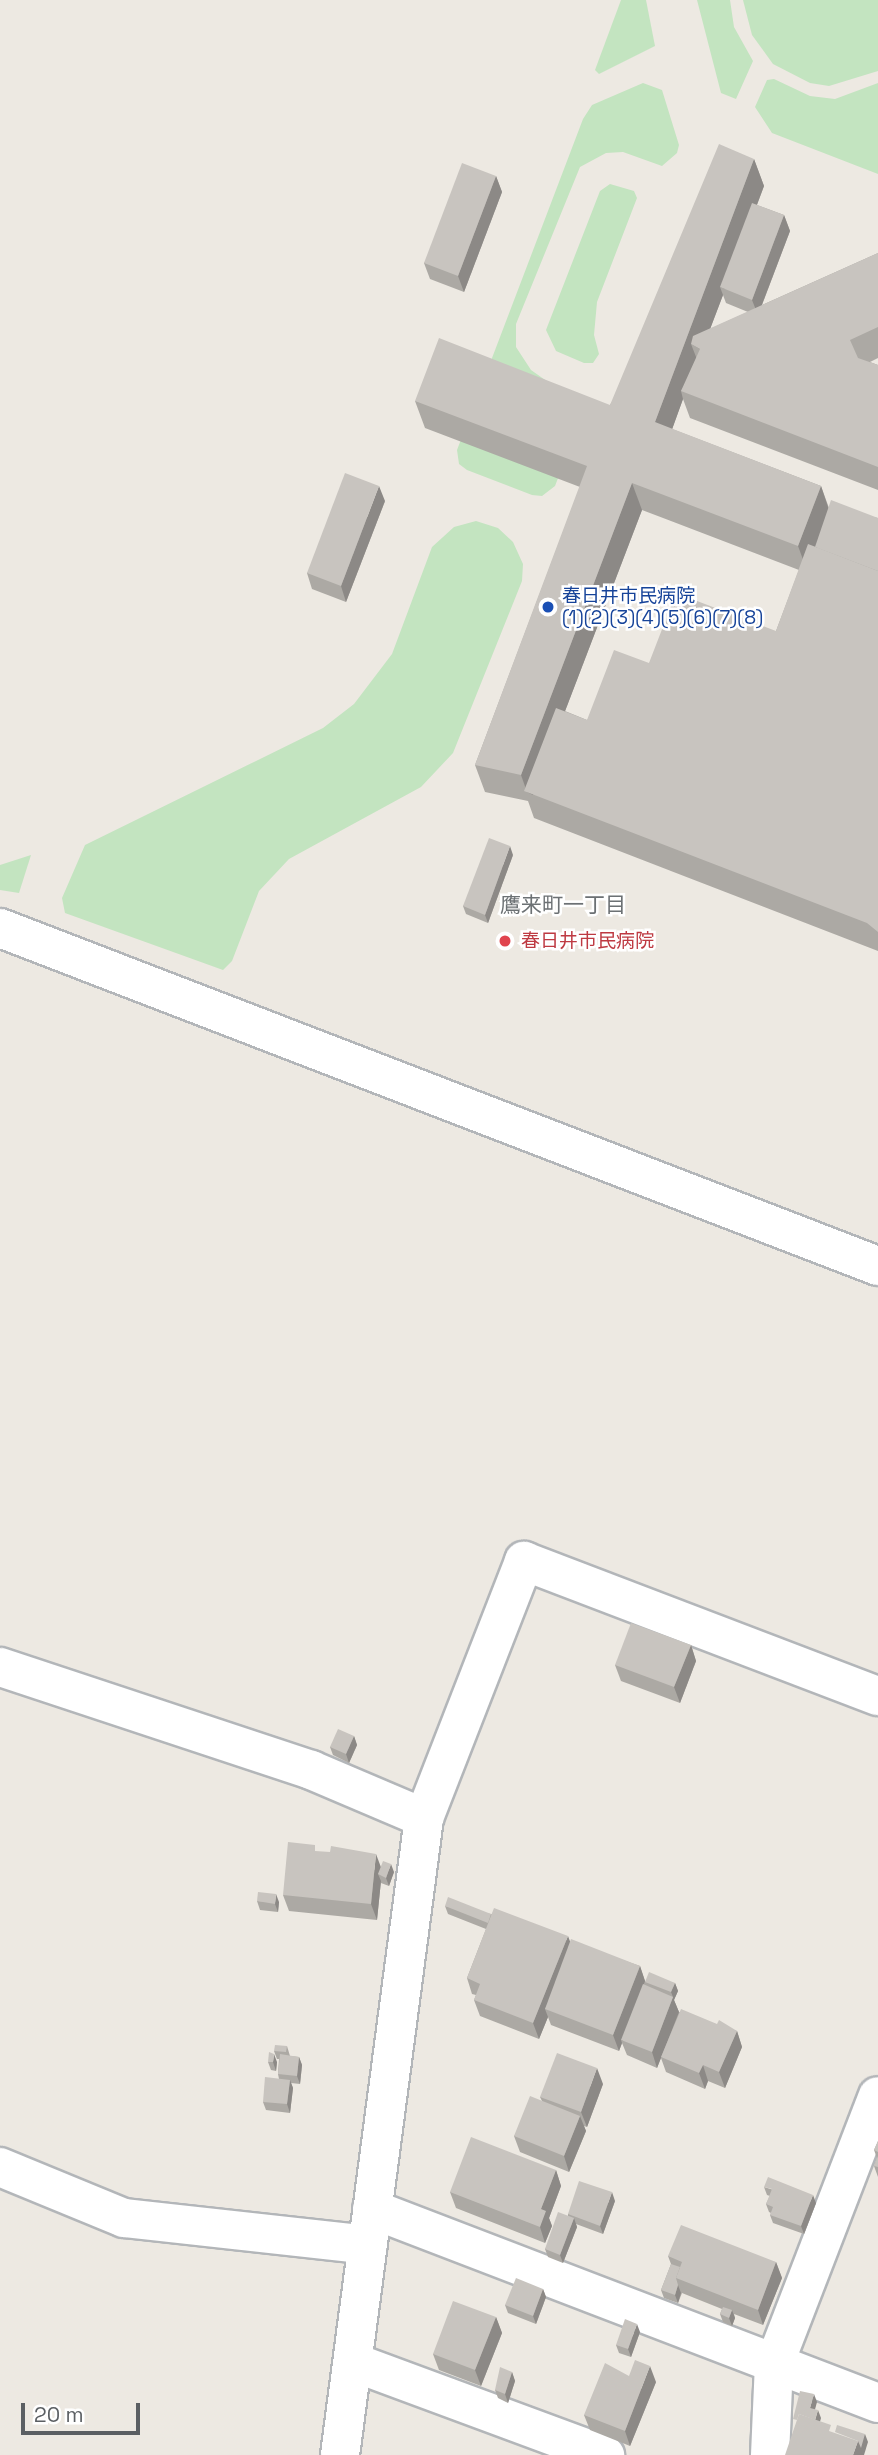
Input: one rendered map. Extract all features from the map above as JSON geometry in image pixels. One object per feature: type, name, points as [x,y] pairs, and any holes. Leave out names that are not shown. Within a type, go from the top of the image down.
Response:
[{"type":"street","points":[[0,928],[878,1266]]},
{"type":"street","points":[[340,2455],[424,1818],[524,1560],[878,1696]]},
{"type":"street","points":[[0,1667],[311,1770],[424,1818]]},
{"type":"street","points":[[770,2455],[774,2365],[878,2095]]},
{"type":"street","points":[[0,2167],[124,2218],[370,2227],[878,2403]]},
{"type":"street","points":[[354,2362],[605,2455]]},
{"type":"green space","points":[[621,0],[646,0],[655,46],[599,74],[595,70]]},
{"type":"green space","points":[[697,0],[730,0],[734,27],[753,61],[736,99],[721,93]]},
{"type":"green space","points":[[743,0],[878,0],[878,71],[829,86],[810,83],[773,64],[752,35]]},
{"type":"green space","points":[[774,79],[810,96],[835,99],[878,83],[878,174],[772,133],[755,107],[767,80]]},
{"type":"green space","points":[[643,83],[662,90],[679,145],[677,153],[662,166],[623,152],[606,153],[580,167],[516,324],[516,347],[531,370],[585,408],[555,486],[542,496],[532,495],[467,470],[459,464],[457,450],[583,119],[592,105]]},
{"type":"green space","points":[[610,184],[634,191],[637,198],[597,302],[594,335],[599,354],[593,363],[584,363],[556,351],[546,330],[600,191]]},
{"type":"green space","points":[[476,521],[498,528],[513,542],[523,564],[522,581],[453,753],[421,787],[289,859],[259,891],[232,961],[223,970],[65,913],[62,898],[85,845],[323,728],[354,704],[392,654],[432,547],[454,527]]},
{"type":"green space","points":[[31,855],[19,893],[0,890],[0,865]]},
{"type":"building","points":[[719,144],[754,159],[655,422],[821,486],[798,546],[632,483],[521,775],[475,765],[587,466],[415,401],[439,338],[610,405]]},
{"type":"building","points":[[462,163],[496,176],[458,276],[424,263]]},
{"type":"building","points":[[752,203],[784,215],[752,300],[720,287]]},
{"type":"building","points":[[878,253],[878,327],[850,340],[858,358],[878,365],[878,467],[681,391],[700,349],[691,344],[693,336]]},
{"type":"building","points":[[345,473],[379,486],[341,586],[307,573]]},
{"type":"building","points":[[831,500],[878,518],[878,571],[815,547]]},
{"type":"building","points":[[808,544],[878,571],[878,932],[867,923],[524,791],[556,708],[587,720],[614,650],[649,663],[676,593],[776,631]]},
{"type":"building","points":[[489,838],[510,846],[485,915],[463,906]]},
{"type":"building","points":[[631,1623],[691,1645],[674,1687],[615,1665]]},
{"type":"building","points":[[338,1729],[354,1736],[346,1754],[330,1747]]},
{"type":"building","points":[[288,1842],[315,1845],[315,1851],[330,1852],[331,1846],[376,1854],[371,1904],[283,1895]]},
{"type":"building","points":[[383,1861],[391,1864],[386,1878],[378,1874]]},
{"type":"building","points":[[258,1892],[276,1894],[275,1904],[257,1901]]},
{"type":"building","points":[[448,1897],[491,1914],[488,1923],[445,1906]]},
{"type":"building","points":[[494,1908],[568,1936],[533,2023],[474,2000],[480,1984],[467,1978]]},
{"type":"building","points":[[571,1939],[640,1966],[613,2035],[545,2009]]},
{"type":"building","points":[[649,1972],[675,1983],[671,1992],[645,1982]]},
{"type":"building","points":[[643,1984],[673,1997],[652,2052],[621,2040]]},
{"type":"building","points":[[681,2009],[717,2024],[719,2020],[737,2031],[719,2072],[703,2065],[699,2073],[661,2057]]},
{"type":"building","points":[[275,2045],[287,2046],[286,2052],[274,2051]]},
{"type":"building","points":[[269,2052],[274,2054],[273,2062],[268,2062]]},
{"type":"building","points":[[557,2053],[597,2068],[581,2112],[540,2097]]},
{"type":"building","points":[[280,2054],[299,2057],[297,2076],[278,2074]]},
{"type":"building","points":[[265,2077],[290,2080],[287,2104],[263,2102]]},
{"type":"building","points":[[530,2096],[580,2116],[564,2156],[514,2136]]},
{"type":"building","points":[[471,2137],[556,2170],[541,2209],[546,2211],[540,2227],[450,2192]]},
{"type":"building","points":[[768,2177],[813,2195],[801,2226],[770,2215],[773,2207],[766,2204],[772,2189],[764,2187]]},
{"type":"building","points":[[579,2181],[612,2192],[600,2226],[568,2214]]},
{"type":"building","points":[[558,2212],[574,2218],[560,2255],[545,2249]]},
{"type":"building","points":[[681,2225],[776,2262],[758,2310],[676,2278],[682,2262],[668,2256]]},
{"type":"building","points":[[671,2264],[680,2267],[675,2295],[661,2290]]},
{"type":"building","points":[[516,2278],[543,2289],[533,2316],[505,2305]]},
{"type":"building","points":[[453,2301],[496,2317],[475,2370],[433,2354]]},
{"type":"building","points":[[723,2307],[732,2310],[729,2318],[720,2314]]},
{"type":"building","points":[[625,2319],[637,2324],[628,2349],[616,2345]]},
{"type":"building","points":[[635,2360],[650,2366],[625,2431],[584,2415],[605,2363],[629,2376]]},
{"type":"building","points":[[500,2367],[512,2372],[505,2394],[495,2390]]},
{"type":"building","points":[[800,2391],[814,2394],[810,2408],[818,2410],[815,2420],[799,2414],[797,2420],[793,2419]]},
{"type":"building","points":[[799,2414],[831,2425],[829,2431],[858,2441],[853,2455],[785,2455]]},
{"type":"building","points":[[837,2425],[865,2434],[861,2448],[858,2441],[835,2432]]},
{"type":"place","name":"春日井市民病院 (1)(2)(3)(4)(5)(6)(7)(8)","points":[[548,607]]},
{"type":"place","name":"春日井市民病院","points":[[505,941]]},
{"type":"district","name":"鷹来町一丁目","points":[[563,905]]}]
